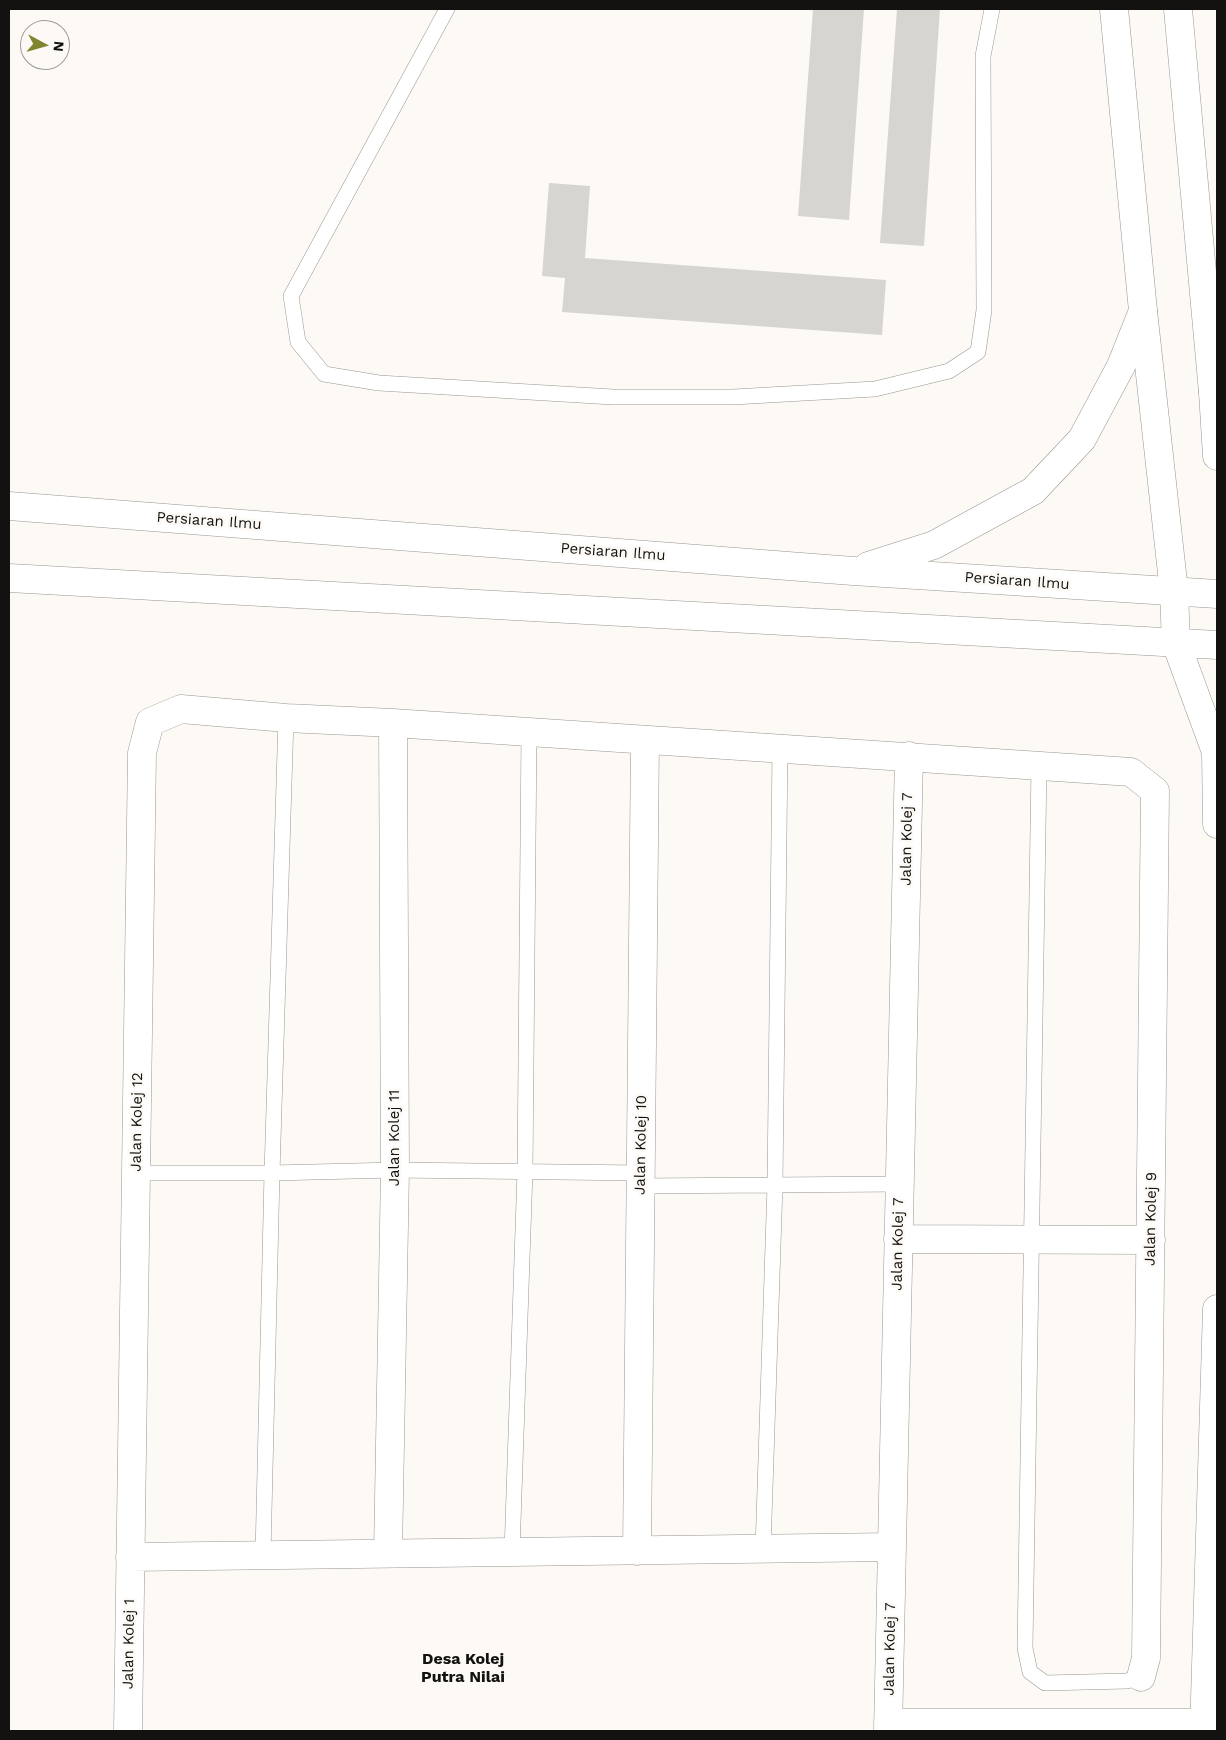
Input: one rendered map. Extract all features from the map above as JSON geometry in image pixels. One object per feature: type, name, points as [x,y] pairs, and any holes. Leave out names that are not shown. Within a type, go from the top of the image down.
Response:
[{"type":"street","points":[[1114,9],[1143,311],[1174,592],[1176,643],[1216,745],[1217,824]]},
{"type":"street","points":[[1178,9],[1215,394],[1217,456]]},
{"type":"street","points":[[853,571],[934,545],[1033,491],[1082,439],[1121,366],[1143,311]]},
{"type":"street","name":"Persiaran Ilmu","points":[[9,506],[853,571],[1217,594]]},
{"type":"street","points":[[9,578],[1217,645]]},
{"type":"street","name":"Jalan Kolej 12","points":[[130,1557],[142,753],[150,722],[181,709],[286,718]]},
{"type":"street","points":[[286,718],[393,723],[1039,766]]},
{"type":"street","name":"Jalan Kolej 11","points":[[388,1554],[395,1170],[393,723]]},
{"type":"street","name":"Jalan Kolej 10","points":[[637,1550],[645,740]]},
{"type":"street","name":"Jalan Kolej 7","points":[[888,1727],[909,756]]},
{"type":"street","name":"Jalan Kolej 9","points":[[1039,766],[1130,772],[1155,792],[1146,1658],[1141,1677]]},
{"type":"street","points":[[898,1239],[1151,1240]]},
{"type":"street","points":[[888,1727],[1204,1727],[1217,1309]]},
{"type":"street","points":[[130,1557],[892,1547]]},
{"type":"street","name":"Jalan Kolej 1","points":[[128,1731],[130,1557]]},
{"type":"lane","points":[[448,9],[291,296],[298,342],[324,374],[379,383],[613,397],[733,397],[875,389],[949,371],[978,352],[984,310],[983,56],[992,9]]},
{"type":"lane","points":[[263,1555],[286,718]]},
{"type":"lane","points":[[512,1552],[526,1171],[529,733]]},
{"type":"lane","points":[[762,1549],[775,1185],[780,748]]},
{"type":"lane","points":[[1039,766],[1026,1648],[1030,1672],[1045,1683],[1127,1681],[1141,1677]]},
{"type":"lane","points":[[136,1172],[526,1171],[640,1180],[775,1185],[899,1184]]},
{"type":"building","points":[[813,9],[864,9],[849,220],[798,216]]},
{"type":"building","points":[[897,9],[940,9],[924,246],[880,243]]},
{"type":"building","points":[[549,183],[590,186],[585,258],[886,280],[882,335],[562,312],[565,278],[542,276]]},
{"type":"district","name":"Desa Kolej Putra Nilai","points":[[463,1668]]}]
